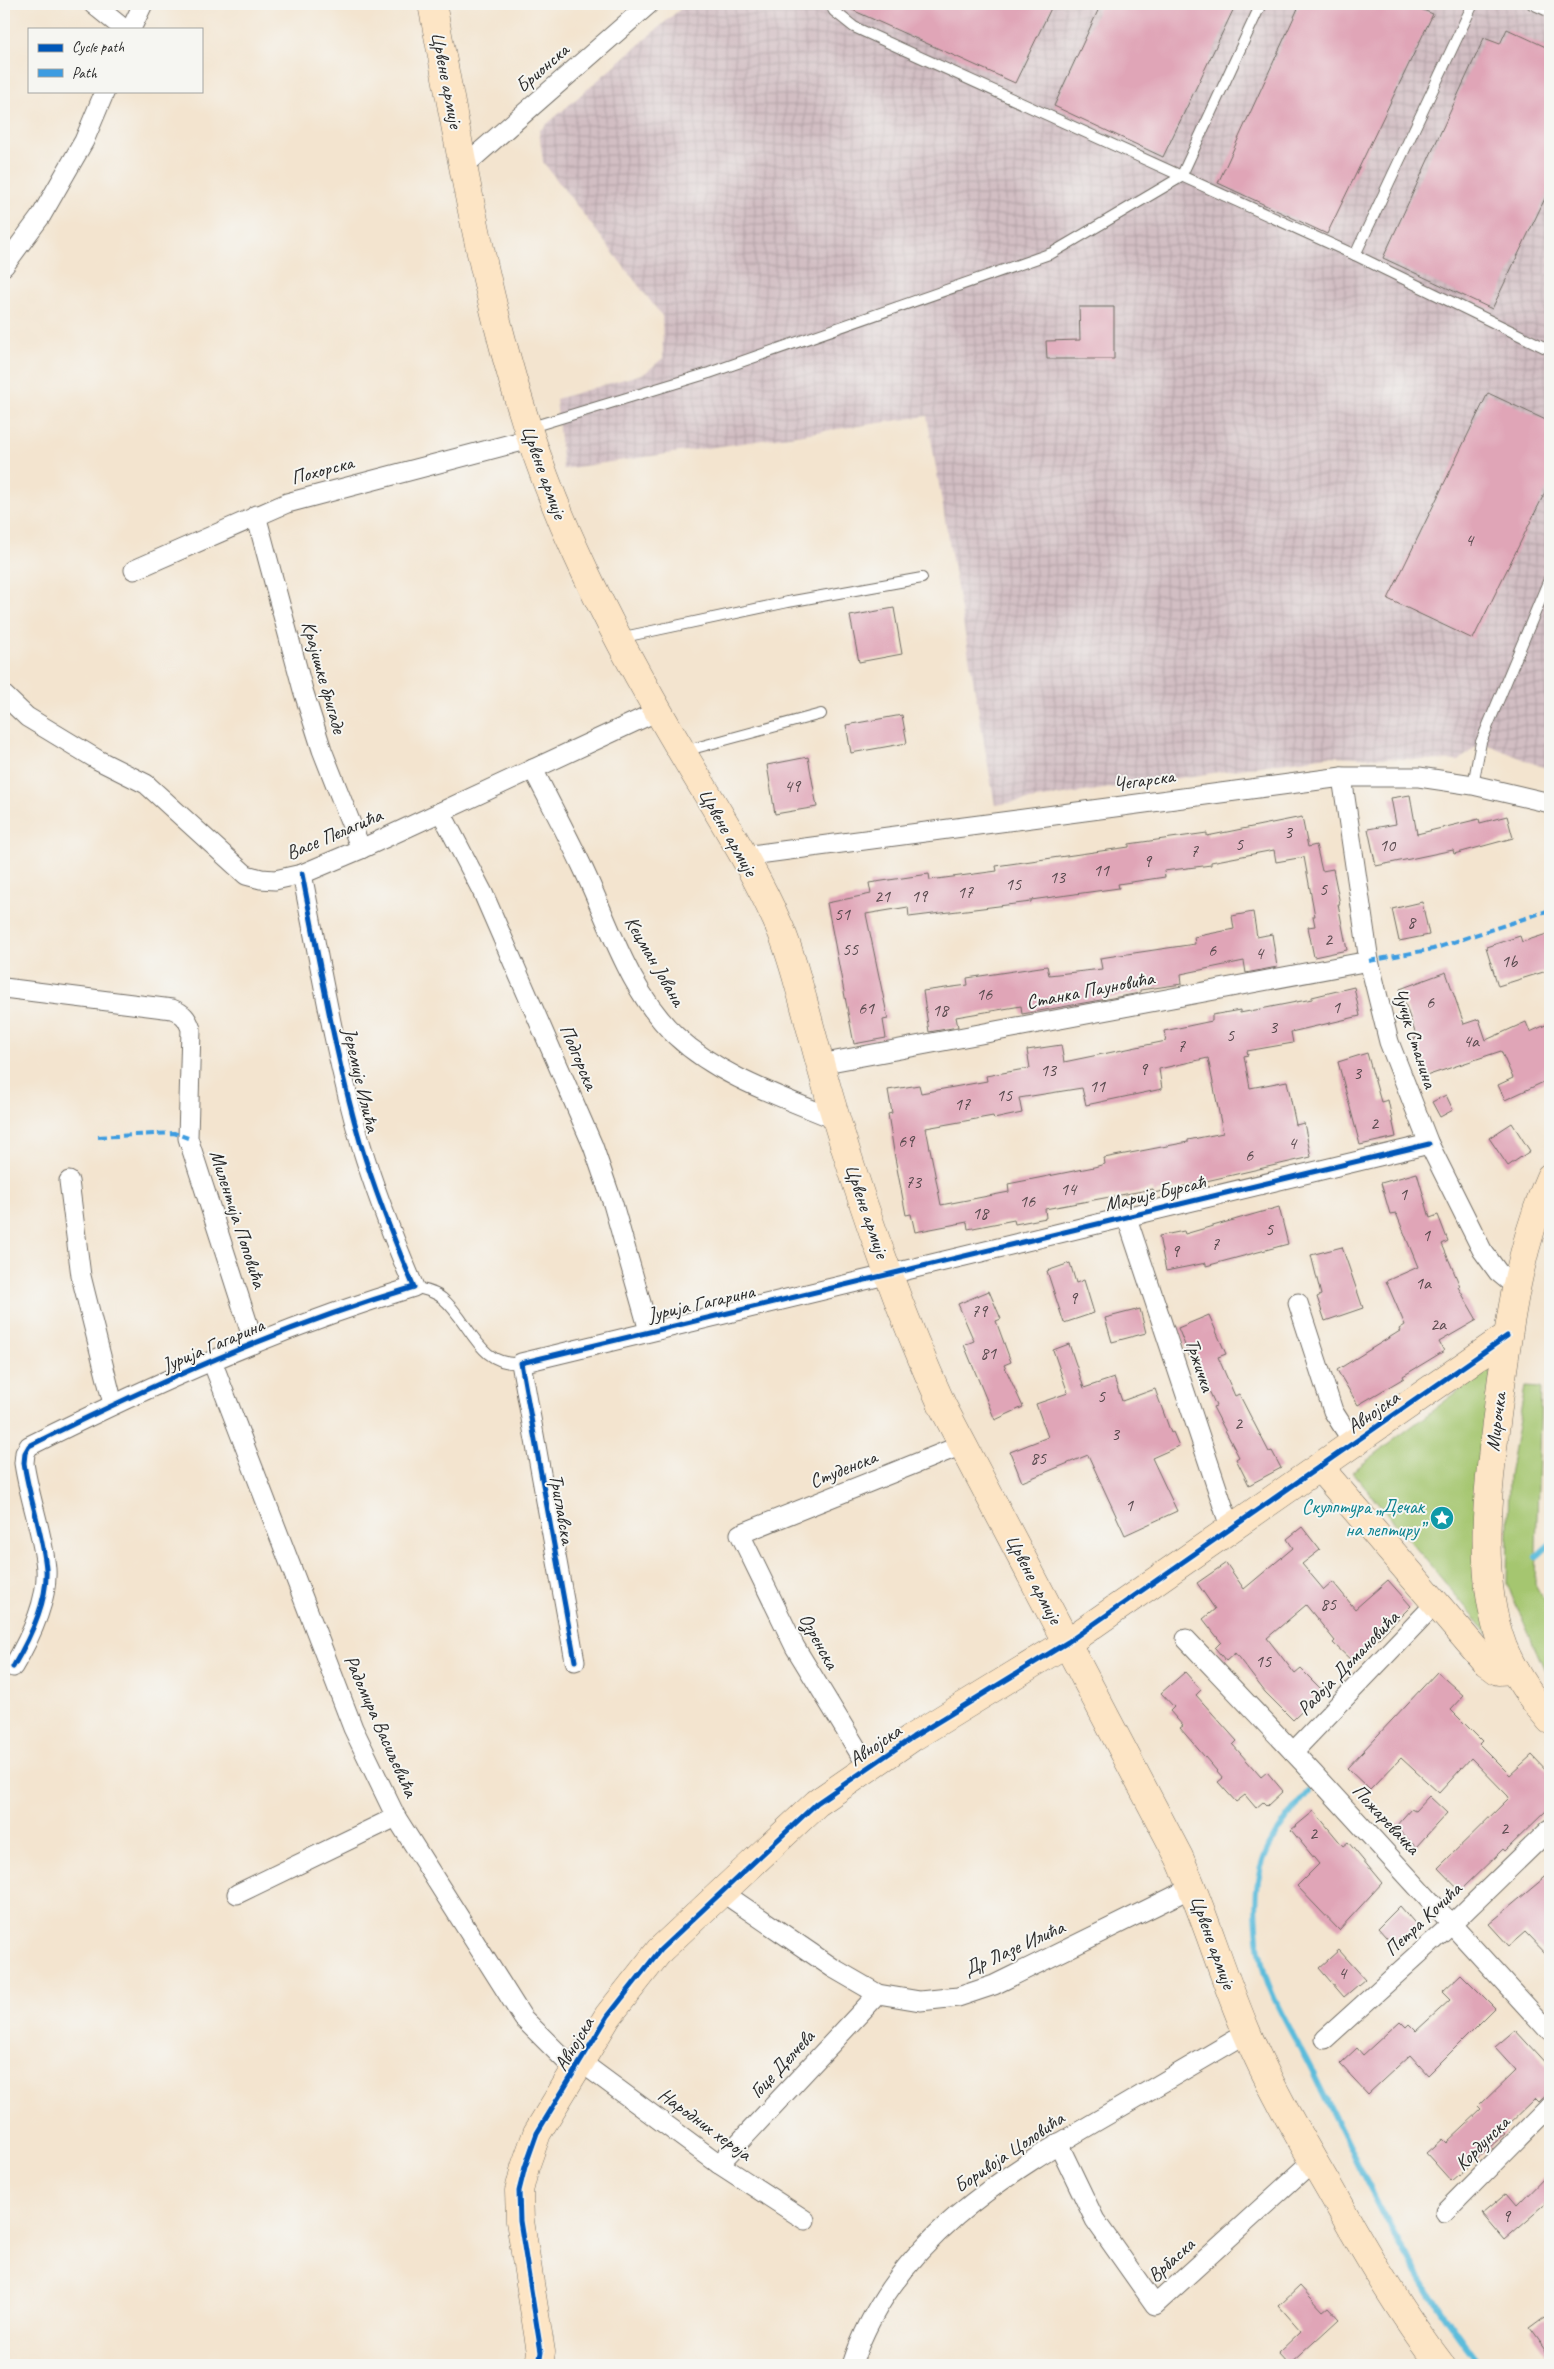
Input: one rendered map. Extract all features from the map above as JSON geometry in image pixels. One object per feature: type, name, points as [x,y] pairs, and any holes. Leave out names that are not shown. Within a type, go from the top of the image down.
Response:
[{"type":"main road","name":"Црвене армије","points":[[432,4],[464,166],[507,360],[529,433],[573,548],[618,638],[658,711],[744,856],[786,944],[837,1120],[889,1274],[929,1377],[962,1445],[1068,1642],[1193,1887],[1247,2033],[1313,2161],[1435,2363]]},
{"type":"main road","name":"Мирочка","points":[[1550,1176],[1536,1208],[1516,1287],[1507,1336],[1491,1467],[1488,1514],[1489,1569],[1496,1621],[1503,1646],[1514,1670],[1550,1720]]},
{"type":"main road","name":"Авнојска","points":[[540,2365],[542,2352],[520,2221],[519,2191],[537,2133],[608,2016],[660,1950],[817,1803],[868,1766],[1068,1642],[1507,1336]]},
{"type":"main road","points":[[1320,1468],[1492,1668],[1503,1672],[1514,1670]]},
{"type":"street","points":[[93,4],[123,28]]},
{"type":"street","points":[[131,28],[143,4]]},
{"type":"street","name":"Брионска","points":[[464,166],[649,4]]},
{"type":"street","points":[[4,266],[42,216],[84,141],[105,92]]},
{"type":"street","name":"Похорска","points":[[134,570],[256,515],[315,494],[529,433]]},
{"type":"street","name":"Крајишке бригаде","points":[[256,515],[322,750],[361,849]]},
{"type":"street","name":"Васе Пелагића","points":[[4,696],[27,717],[98,760],[146,784],[246,875],[275,880],[302,874],[361,849],[658,711]]},
{"type":"street","name":"Кецман Јована","points":[[533,769],[581,864],[634,979],[657,1016],[677,1037],[715,1065],[760,1088],[837,1120]]},
{"type":"street","name":"Чегарска","points":[[744,856],[1342,776],[1419,777],[1473,785],[1550,803]]},
{"type":"street","name":"Чучук Станина","points":[[1342,776],[1369,961],[1389,1042],[1429,1144],[1482,1250],[1498,1272],[1516,1287]]},
{"type":"street","name":"Подгорска","points":[[441,812],[483,893],[593,1146],[613,1204],[649,1331]]},
{"type":"street","name":"Јеремије Илића","points":[[302,874],[336,1042],[361,1143],[380,1206],[414,1287]]},
{"type":"street","name":"Станка Пауновића","points":[[820,1064],[1369,961]]},
{"type":"street","name":"Милентија Поповића","points":[[4,988],[172,1009],[182,1013],[188,1020],[191,1029],[188,1138],[254,1343]]},
{"type":"street","name":"Марије Бурсаћ","points":[[889,1274],[1126,1215],[1429,1144]]},
{"type":"street","points":[[69,1181],[80,1276],[113,1404]]},
{"type":"street","name":"Тржичка","points":[[1126,1215],[1231,1530]]},
{"type":"street","name":"Јурија Гагарина","points":[[521,1363],[889,1274]]},
{"type":"street","name":"Јурија Гагарина","points":[[13,1667],[25,1648],[45,1586],[44,1555],[24,1463],[25,1453],[29,1446],[113,1404],[254,1343],[356,1304],[414,1287]]},
{"type":"street","points":[[1298,1303],[1334,1411],[1354,1444]]},
{"type":"street","name":"Радомира Васиљевића","points":[[212,1361],[353,1728],[396,1817],[523,2018],[579,2066]]},
{"type":"street","name":"Триглавска","points":[[521,1363],[575,1661]]},
{"type":"street","name":"Студенска","points":[[740,1534],[962,1445]]},
{"type":"street","name":"Озренска","points":[[740,1534],[795,1647],[868,1766]]},
{"type":"street","name":"Радоја Домановића","points":[[1294,1752],[1435,1604]]},
{"type":"street","name":"Пожаревачка","points":[[1186,1639],[1294,1752],[1550,2032]]},
{"type":"street","points":[[237,1894],[396,1817]]},
{"type":"street","name":"Петра Кочића","points":[[1325,2039],[1452,1924],[1550,1829]]},
{"type":"street","name":"Др Лазе Илића","points":[[722,1892],[833,1968],[878,1994],[920,2001],[958,1997],[994,1985],[1193,1887]]},
{"type":"street","name":"Гоце Делчева","points":[[719,2164],[878,1994]]},
{"type":"street","name":"Боривоја Цоловића","points":[[852,2365],[862,2336],[898,2277],[943,2226],[978,2196],[1058,2144],[1247,2033]]},
{"type":"street","name":"Народних хероја","points":[[579,2066],[719,2164],[805,2220]]},
{"type":"street","name":"Кордунска","points":[[1445,2212],[1550,2106]]},
{"type":"street","name":"Врбаска","points":[[1058,2144],[1095,2220],[1155,2305],[1313,2161]]},
{"type":"lane","points":[[830,4],[834,11],[854,27],[1355,255],[1550,350]]},
{"type":"lane","points":[[529,433],[709,373],[1052,253],[1181,177],[1261,4]]},
{"type":"lane","points":[[1355,255],[1473,4]]},
{"type":"lane","points":[[1532,4],[1550,12]]},
{"type":"lane","points":[[1473,785],[1481,742],[1550,577]]},
{"type":"lane","points":[[618,638],[788,602],[922,578]]},
{"type":"lane","points":[[682,752],[821,714]]},
{"type":"lane","name":"Јурија Гагарина","points":[[414,1287],[432,1292],[442,1298],[473,1335],[486,1354],[500,1362],[521,1363]]},
{"type":"shaded area","points":[[686,4],[1550,4],[1550,770],[1481,742],[1459,761],[1328,756],[995,805],[927,416],[563,469],[556,399],[645,373],[663,358],[662,316],[543,162],[539,131]]},
{"type":"green space","points":[[1491,1366],[1489,1635],[1352,1472]]},
{"type":"green space","points":[[1525,1387],[1541,1388],[1535,1584],[1550,1611],[1550,1682],[1507,1584],[1509,1475]]},
{"type":"building","points":[[839,4],[1053,4],[1015,83]]},
{"type":"building","points":[[1101,4],[1236,4],[1163,157],[1054,106]]},
{"type":"building","points":[[1300,4],[1408,4],[1433,14],[1327,234],[1218,183]]},
{"type":"building","points":[[1507,29],[1550,49],[1550,188],[1492,309],[1383,258],[1484,38],[1500,44]]},
{"type":"building","points":[[1079,307],[1114,307],[1114,359],[1047,359],[1046,341],[1080,340]]},
{"type":"building","points":[[1488,393],[1550,422],[1550,482],[1473,639],[1388,599]]},
{"type":"building","points":[[894,608],[902,654],[859,662],[850,616]]},
{"type":"building","points":[[902,715],[907,743],[851,753],[846,725]]},
{"type":"building","points":[[808,757],[817,807],[775,814],[767,765]]},
{"type":"building","points":[[1410,795],[1417,834],[1479,819],[1480,823],[1507,816],[1513,838],[1454,854],[1453,850],[1376,866],[1368,829],[1396,824],[1391,798]]},
{"type":"building","points":[[1302,817],[1308,847],[1316,845],[1322,871],[1333,869],[1347,950],[1314,957],[1308,927],[1315,926],[1313,916],[1315,916],[1304,857],[1276,862],[1274,850],[1211,862],[1211,865],[1164,871],[1165,877],[1118,884],[1119,888],[1031,900],[1031,902],[909,917],[908,907],[866,914],[888,1019],[883,1020],[886,1038],[854,1044],[827,903],[871,894],[869,883],[929,874],[930,880],[997,871],[996,866],[1129,847],[1129,844],[1164,839],[1207,833],[1207,836]]},
{"type":"building","points":[[1422,902],[1429,935],[1399,941],[1392,909]]},
{"type":"building","points":[[1253,912],[1257,937],[1272,934],[1277,967],[1246,973],[1244,961],[1181,974],[1182,984],[1140,990],[1140,993],[1022,1014],[1021,1006],[956,1017],[958,1027],[929,1032],[923,991],[968,985],[967,978],[1047,966],[1049,975],[1102,969],[1100,958],[1195,944],[1194,937],[1234,929],[1232,916]]},
{"type":"building","points":[[1550,933],[1550,970],[1498,986],[1486,947],[1520,936],[1522,942]]},
{"type":"building","points":[[1446,972],[1464,1024],[1479,1019],[1486,1040],[1526,1022],[1530,1032],[1550,1023],[1550,1079],[1505,1100],[1498,1085],[1513,1078],[1501,1051],[1426,1076],[1413,1039],[1417,1038],[1400,989]]},
{"type":"building","points":[[1354,987],[1360,1016],[1291,1032],[1293,1043],[1247,1051],[1248,1055],[1244,1056],[1250,1088],[1287,1081],[1296,1125],[1304,1123],[1311,1157],[1154,1193],[1153,1189],[1045,1209],[1046,1218],[1015,1224],[1014,1220],[968,1229],[967,1222],[915,1232],[911,1214],[906,1215],[895,1158],[888,1114],[892,1113],[888,1090],[919,1085],[921,1093],[987,1081],[986,1076],[1030,1068],[1027,1050],[1061,1045],[1064,1062],[1166,1041],[1164,1031],[1212,1021],[1212,1015],[1240,1010],[1240,1013],[1312,999],[1312,997]],"holes":[[[1208,1058],[1223,1133],[1188,1140],[1188,1142],[1104,1158],[1105,1164],[1094,1167],[1008,1184],[1009,1192],[941,1205],[926,1128],[993,1116],[994,1119],[1022,1113],[1019,1098],[1082,1088],[1086,1105],[1162,1089],[1159,1069]]]},
{"type":"building","points":[[1367,1053],[1381,1102],[1388,1100],[1396,1137],[1360,1145],[1338,1062]]},
{"type":"building","points":[[1446,1095],[1453,1110],[1440,1117],[1432,1102]]},
{"type":"building","points":[[1512,1123],[1530,1151],[1508,1166],[1489,1138]]},
{"type":"building","points":[[1417,1173],[1430,1218],[1438,1215],[1448,1241],[1442,1244],[1460,1286],[1458,1287],[1477,1320],[1439,1342],[1444,1351],[1403,1376],[1404,1378],[1358,1405],[1337,1370],[1400,1331],[1399,1329],[1405,1325],[1386,1281],[1418,1267],[1396,1213],[1390,1214],[1381,1183]]},
{"type":"building","points":[[1279,1207],[1288,1244],[1206,1266],[1206,1263],[1166,1271],[1159,1236],[1184,1231],[1185,1234]]},
{"type":"building","points":[[1342,1247],[1363,1308],[1325,1321],[1317,1297],[1321,1295],[1311,1255]]},
{"type":"building","points":[[1070,1263],[1076,1283],[1084,1280],[1094,1313],[1064,1323],[1047,1271]]},
{"type":"building","points":[[989,1291],[1001,1319],[996,1321],[1011,1362],[1004,1365],[1023,1407],[995,1420],[964,1345],[974,1341],[958,1304]]},
{"type":"building","points":[[1140,1309],[1146,1333],[1112,1342],[1105,1318]]},
{"type":"building","points":[[1209,1315],[1226,1354],[1218,1357],[1235,1396],[1239,1394],[1269,1452],[1272,1451],[1281,1468],[1249,1485],[1236,1459],[1239,1457],[1213,1407],[1216,1406],[1198,1366],[1194,1367],[1178,1328]]},
{"type":"building","points":[[1069,1344],[1084,1388],[1114,1378],[1122,1401],[1155,1389],[1171,1433],[1173,1432],[1179,1446],[1152,1458],[1177,1511],[1125,1535],[1088,1455],[1022,1482],[1010,1452],[1048,1437],[1036,1404],[1068,1393],[1053,1350]]},
{"type":"building","points":[[1302,1527],[1320,1550],[1302,1564],[1324,1590],[1333,1582],[1355,1609],[1388,1580],[1411,1606],[1354,1663],[1333,1643],[1335,1641],[1306,1605],[1267,1638],[1295,1674],[1301,1669],[1323,1691],[1293,1720],[1265,1692],[1235,1653],[1226,1661],[1215,1648],[1221,1642],[1203,1619],[1215,1609],[1197,1583],[1226,1563],[1244,1589],[1293,1548],[1287,1539]]},
{"type":"building","points":[[1185,1672],[1201,1690],[1196,1695],[1237,1741],[1233,1745],[1261,1777],[1267,1772],[1283,1791],[1267,1806],[1263,1802],[1256,1808],[1245,1795],[1236,1802],[1218,1782],[1223,1778],[1180,1728],[1183,1726],[1170,1711],[1174,1707],[1161,1693]]},
{"type":"building","points":[[1437,1672],[1464,1696],[1451,1710],[1482,1741],[1479,1744],[1510,1775],[1532,1755],[1550,1774],[1550,1807],[1460,1891],[1438,1868],[1509,1798],[1508,1796],[1471,1758],[1439,1793],[1401,1758],[1370,1790],[1347,1768]]},
{"type":"building","points":[[1429,1796],[1447,1813],[1416,1847],[1395,1827],[1411,1809],[1415,1811]]},
{"type":"building","points":[[1314,1811],[1343,1846],[1348,1842],[1382,1883],[1339,1930],[1297,1886],[1319,1864],[1291,1830]]},
{"type":"building","points":[[1550,1873],[1550,1958],[1525,1932],[1509,1946],[1489,1924]]},
{"type":"building","points":[[1400,1906],[1420,1929],[1405,1941],[1402,1937],[1393,1945],[1378,1928]]},
{"type":"building","points":[[1339,1950],[1365,1979],[1344,1997],[1319,1968]]},
{"type":"building","points":[[1461,1974],[1495,2008],[1428,2075],[1410,2055],[1368,2094],[1340,2064],[1357,2048],[1363,2055],[1400,2021],[1406,2027],[1409,2024],[1416,2031],[1450,2000],[1442,1992]]},
{"type":"building","points":[[1515,2030],[1550,2068],[1550,2091],[1538,2102],[1535,2099],[1503,2130],[1506,2133],[1451,2181],[1426,2153],[1442,2139],[1446,2143],[1481,2110],[1478,2107],[1516,2070],[1495,2047]]},
{"type":"building","points":[[1550,2171],[1550,2200],[1504,2240],[1482,2214],[1507,2193],[1517,2205]]},
{"type":"building","points":[[1300,2286],[1323,2311],[1328,2307],[1339,2319],[1289,2365],[1278,2353],[1301,2331],[1279,2306]]},
{"type":"building","points":[[1544,2318],[1550,2326],[1550,2358],[1529,2329]]},
{"type":"waterway","points":[[1536,1557],[1550,1544]]},
{"type":"waterway","points":[[1308,1792],[1277,1833],[1261,1867],[1258,1880],[1256,1915],[1260,1952],[1265,1974],[1281,2012],[1369,2187],[1409,2261],[1431,2296],[1480,2365]]},
{"type":"marked path","points":[[1369,961],[1433,949],[1550,910]]},
{"type":"marked path","points":[[98,1137],[174,1133],[188,1138]]},
{"type":"cycle path","points":[[13,1667],[36,1620],[41,1607],[46,1582],[42,1542],[24,1463],[25,1453],[29,1446],[218,1358],[315,1320],[414,1287],[392,1234],[361,1145],[343,1078],[328,1010],[302,874]]},
{"type":"cycle path","points":[[575,1661],[521,1363],[1429,1144]]},
{"type":"cycle path","points":[[539,2365],[541,2352],[520,2221],[519,2191],[525,2167],[537,2133],[608,2016],[660,1950],[817,1803],[913,1737],[1068,1642],[1507,1336]]},
{"type":"place","name":"Скулптура „Дечак на лептиру”","points":[[1442,1518]]}]
